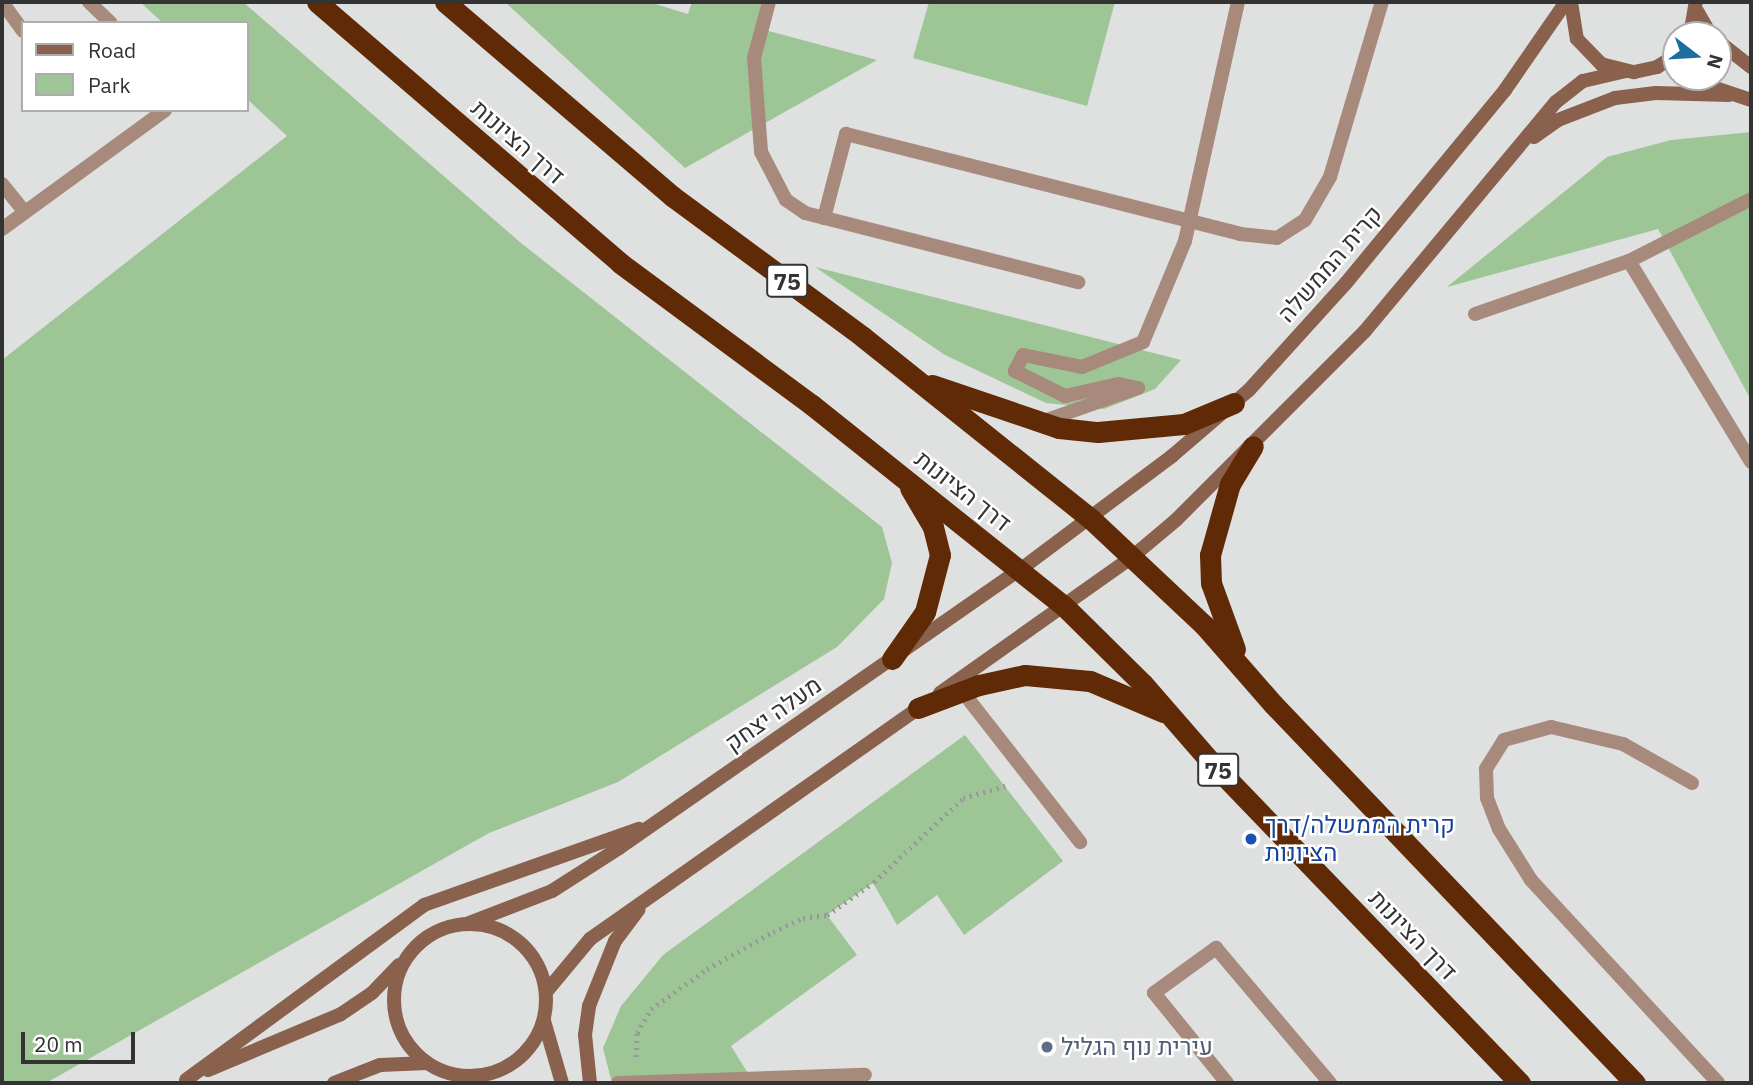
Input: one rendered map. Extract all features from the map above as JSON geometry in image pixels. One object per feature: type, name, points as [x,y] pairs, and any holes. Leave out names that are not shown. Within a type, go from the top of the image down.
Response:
[{"type":"highway","name":"דרך הציונות","points":[[317,2],[620,263],[901,475],[1064,606],[1520,1083]]},
{"type":"highway","name":"75","points":[[445,2],[672,196],[917,380],[1091,519],[1204,625],[1246,674],[1635,1083]]},
{"type":"highway","points":[[917,380],[1041,422],[1098,432],[1146,430],[1184,424],[1234,403]]},
{"type":"highway","points":[[1246,674],[1220,618],[1211,583],[1210,555],[1230,484],[1253,446]]},
{"type":"highway","points":[[892,659],[925,612],[940,555],[933,527],[901,475]]},
{"type":"highway","points":[[918,708],[962,691],[1025,675],[1056,676],[1122,692],[1172,717]]},
{"type":"main road","name":"קרית הממשלה","points":[[1568,2],[1570,17],[1585,50],[1601,64],[1626,71]]},
{"type":"main road","name":"קרית הממשלה","points":[[1091,519],[1234,403],[1346,284],[1505,90],[1568,2]]},
{"type":"main road","points":[[1732,52],[1751,66]]},
{"type":"main road","name":"קרית הממשלה","points":[[1132,557],[1253,446],[1365,331],[1556,102],[1583,81],[1648,69],[1662,62]]},
{"type":"main road","points":[[1648,69],[1662,72]]},
{"type":"main road","points":[[1718,91],[1751,100]]},
{"type":"main road","points":[[1516,151],[1558,120],[1615,98],[1656,93],[1728,95]]},
{"type":"main road","name":"מעלה יצחק","points":[[469,923],[552,891],[656,824],[1091,519]]},
{"type":"main road","points":[[546,992],[590,940],[650,895],[1132,557]]},
{"type":"main road","points":[[182,1082],[424,905],[656,824]]},
{"type":"main road","points":[[590,1083],[585,1034],[599,973],[615,941],[650,895]]},
{"type":"main road","points":[[182,1082],[341,1014],[372,993],[423,939],[445,927],[469,923],[512,935],[530,950],[546,992],[544,1019],[536,1039],[505,1068],[467,1080],[427,1063],[380,1065],[334,1083]]},
{"type":"main road","points":[[407,957],[393,1002],[404,1036],[427,1063]]},
{"type":"main road","points":[[544,1019],[562,1083]]},
{"type":"street","points":[[2,2],[21,28]]},
{"type":"street","points":[[89,2],[109,21]]},
{"type":"street","points":[[769,2],[754,58],[761,152],[786,200],[806,213],[1078,282]]},
{"type":"street","points":[[1041,422],[1138,388],[1118,384],[1065,396],[1015,371],[1023,355],[1082,367],[1143,342],[1189,221],[1238,2]]},
{"type":"street","points":[[824,218],[846,134],[1240,234],[1277,238],[1305,220],[1330,177],[1382,2]]},
{"type":"street","points":[[2,229],[162,112]]},
{"type":"street","points":[[2,184],[24,211]]},
{"type":"street","points":[[1475,314],[1629,261],[1751,199]]},
{"type":"street","points":[[1629,261],[1751,462]]},
{"type":"street","points":[[962,691],[1080,842]]},
{"type":"street","points":[[1692,783],[1623,744],[1550,727],[1504,740],[1486,769],[1487,798],[1499,829],[1531,880],[1718,1083]]},
{"type":"street","points":[[1227,1083],[1154,993],[1216,948],[1330,1083]]},
{"type":"street","points":[[618,1083],[864,1075]]},
{"type":"path","points":[[634,1083],[638,1033],[651,1009],[707,969],[773,932],[803,918],[827,915],[874,882],[963,798],[1029,776]]},
{"type":"green space","points":[[140,2],[243,2],[521,243],[882,527],[892,563],[884,599],[837,647],[618,782],[489,833],[46,1083],[2,1083],[2,360],[287,136],[248,100],[248,21],[161,21]]},
{"type":"green space","points":[[505,2],[649,2],[688,14],[692,2],[772,2],[765,30],[877,60],[685,168]]},
{"type":"green space","points":[[929,2],[1115,2],[1087,106],[913,58]]},
{"type":"green space","points":[[1751,132],[1751,400],[1658,229],[1447,287],[1607,157],[1671,140]]},
{"type":"green space","points":[[815,267],[1181,360],[1155,389],[1104,409],[1046,403],[945,355]]},
{"type":"green space","points":[[965,735],[1063,861],[964,935],[937,895],[897,925],[873,883],[827,915],[857,955],[731,1046],[754,1083],[612,1083],[603,1048],[621,1006],[663,955]]},
{"type":"place","name":"קרית הממשלה/דרך הציונות","points":[[1251,839]]},
{"type":"place","name":"עירית נוף הגליל","points":[[1047,1047]]}]
